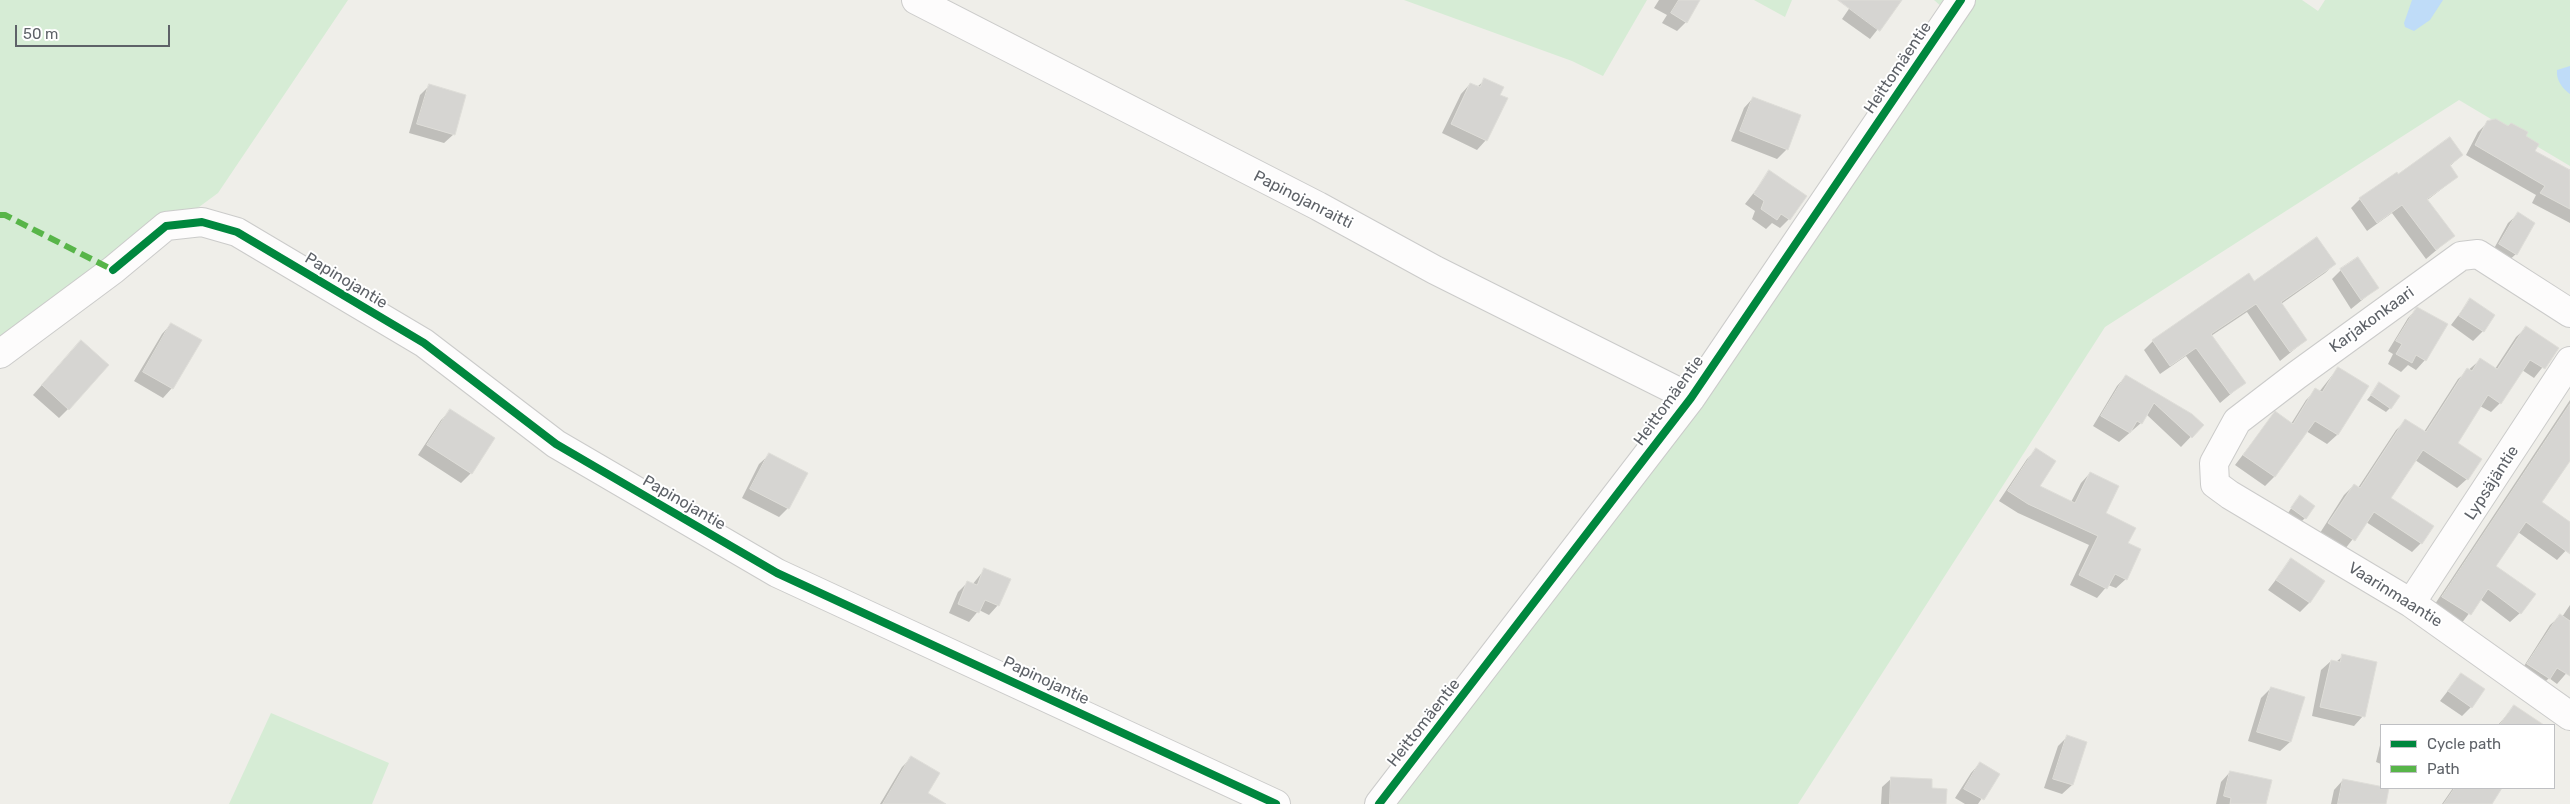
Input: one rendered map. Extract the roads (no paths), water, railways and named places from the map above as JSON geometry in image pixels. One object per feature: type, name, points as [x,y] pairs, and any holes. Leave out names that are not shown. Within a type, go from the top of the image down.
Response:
[{"type":"street","name":"Papinojanraitti","points":[[916,0],[1318,206],[1435,270],[1691,398]]},
{"type":"street","name":"Heittomäentie","points":[[1379,804],[1691,398],[1961,0]]},
{"type":"street","name":"Papinojantie","points":[[0,354],[113,270],[166,226],[202,222],[237,232],[424,343],[556,444],[777,573],[1276,804]]},
{"type":"street","name":"Karjakonkaari","points":[[2215,484],[2214,463],[2237,421],[2296,375],[2461,256],[2478,254],[2570,313]]},
{"type":"street","name":"Lypsäjäntie","points":[[2412,603],[2570,361]]},
{"type":"street","name":"Vaarinmaantie","points":[[2215,484],[2230,495],[2412,603],[2570,716]]},
{"type":"water","points":[[2412,0],[2443,0],[2430,20],[2414,31],[2405,27],[2404,23]]},
{"type":"water","points":[[2570,66],[2570,94],[2560,84],[2557,70]]}]
